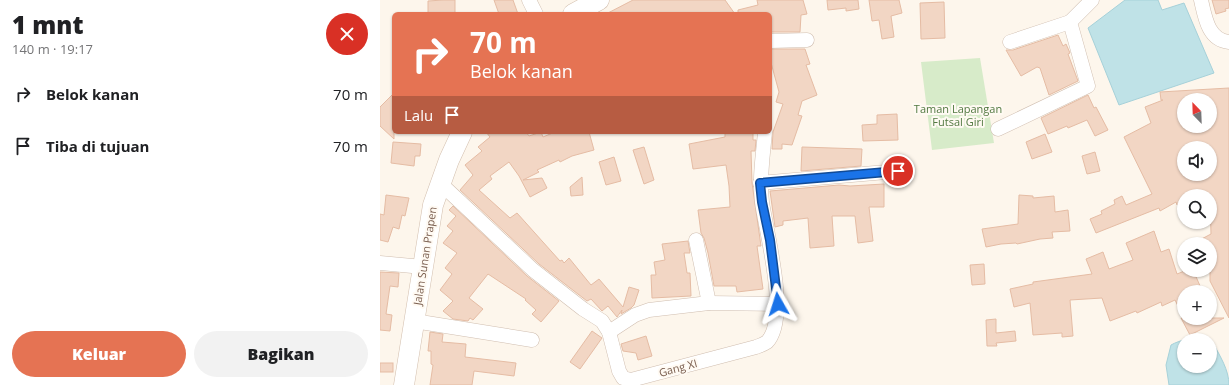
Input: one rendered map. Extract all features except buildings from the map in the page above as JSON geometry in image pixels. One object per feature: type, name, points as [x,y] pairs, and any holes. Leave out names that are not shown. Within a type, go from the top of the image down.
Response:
[{"type":"main road","points":[[577,12],[599,0]]},
{"type":"main road","name":"Jalan Sunan Prapen","points":[[404,385],[432,205],[461,134]]},
{"type":"street","points":[[529,0],[535,12]]},
{"type":"street","points":[[1010,42],[1070,22],[1092,0]]},
{"type":"street","points":[[1200,0],[1211,32],[1222,41],[1229,42]]},
{"type":"street","points":[[998,129],[1088,86],[1070,22]]},
{"type":"street","points":[[772,41],[807,40]]},
{"type":"street","name":"Gang XI","points":[[440,183],[533,270],[583,309],[602,321],[609,332],[619,371],[623,378],[631,380],[756,347],[766,343],[772,335],[778,304],[770,240],[762,202],[760,183],[765,134]]},
{"type":"street","points":[[760,183],[898,171]]},
{"type":"street","points":[[696,240],[709,303]]},
{"type":"street","points":[[380,263],[423,267]]},
{"type":"street","points":[[609,332],[642,312],[709,303],[778,304]]},
{"type":"street","points":[[414,321],[532,340]]},
{"type":"green space","name":"Taman Lapangan Futsal Giri","points":[[980,58],[994,143],[932,150],[921,62]]},
{"type":"water","points":[[1125,0],[1158,0],[1162,10],[1184,3],[1214,73],[1119,105],[1088,28]]},
{"type":"water","points":[[1177,342],[1177,373],[1217,373],[1217,350],[1229,379],[1229,385],[1169,385],[1166,365],[1171,345]]},
{"type":"route","points":[[778,304],[770,240],[762,202],[760,183],[898,171]]}]
